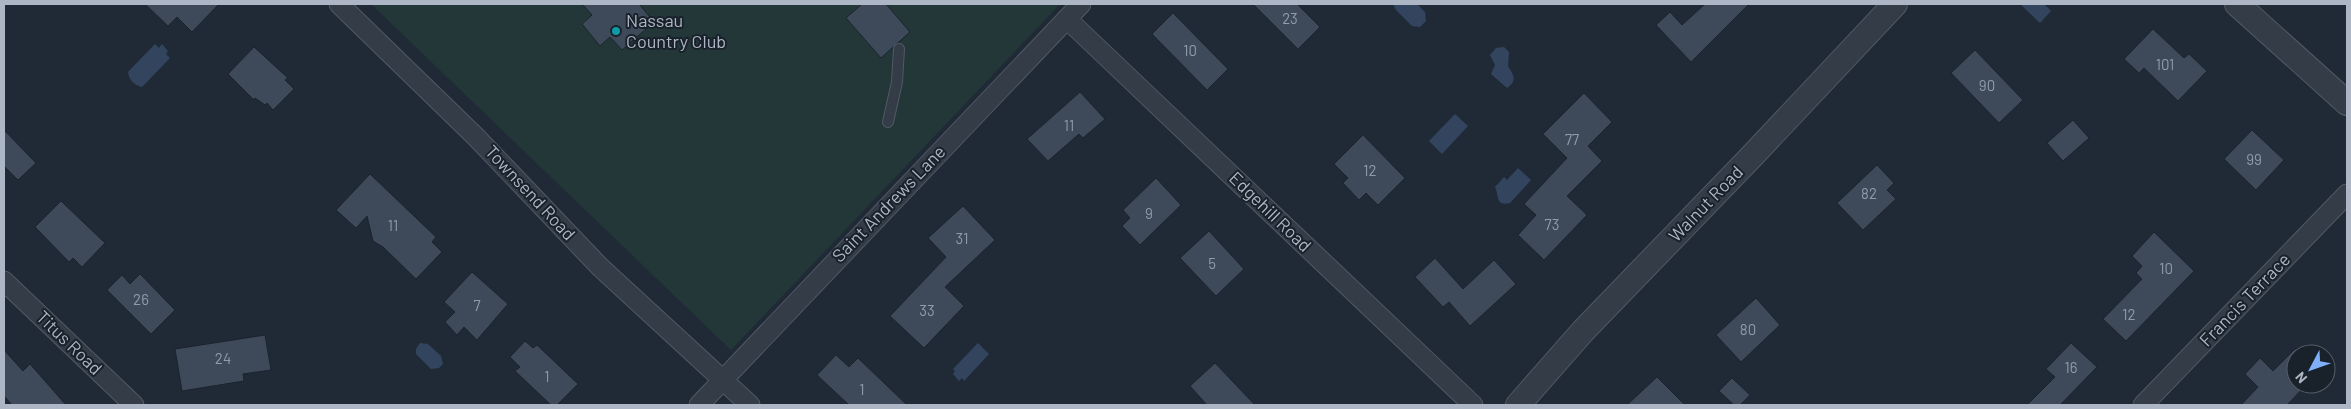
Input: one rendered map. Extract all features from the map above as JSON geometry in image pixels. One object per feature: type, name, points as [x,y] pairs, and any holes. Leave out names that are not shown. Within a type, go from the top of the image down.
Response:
[{"type":"street","name":"Townsend Road","points":[[339,4],[476,136],[600,267],[750,405]]},
{"type":"street","name":"Saint Andrews Lane","points":[[699,405],[1081,4]]},
{"type":"street","name":"Walnut Road","points":[[1518,405],[1583,331],[1895,4]]},
{"type":"street","points":[[2237,4],[2347,103]]},
{"type":"street","name":"Edgehill Road","points":[[1067,19],[1473,405]]},
{"type":"street","name":"Francis Terrace","points":[[2143,405],[2347,194]]},
{"type":"street","name":"Titus Road","points":[[4,281],[134,405]]},
{"type":"lane","points":[[888,122],[897,82],[899,49]]},
{"type":"green space","name":"Nassau Country Club","points":[[371,4],[1060,4],[731,350]]},
{"type":"water","points":[[1393,4],[1417,4],[1425,12],[1426,21],[1420,27],[1412,26],[1396,10]]},
{"type":"water","points":[[2020,4],[2044,4],[2051,11],[2040,23]]},
{"type":"water","points":[[155,44],[159,48],[162,44],[168,51],[166,54],[170,58],[142,87],[139,86],[131,80],[128,72]]},
{"type":"water","points":[[1504,47],[1509,52],[1508,66],[1514,77],[1512,83],[1507,88],[1491,74],[1495,65],[1490,55],[1496,48]]},
{"type":"water","points":[[1455,114],[1468,126],[1442,154],[1429,141]]},
{"type":"water","points":[[1518,168],[1531,180],[1510,203],[1502,203],[1498,199],[1495,187],[1504,177],[1507,180]]},
{"type":"water","points":[[420,343],[428,344],[441,356],[443,364],[439,368],[431,369],[416,354],[416,349]]},
{"type":"water","points":[[978,343],[989,354],[964,381],[962,378],[959,381],[953,374],[955,371],[953,369]]},
{"type":"building","points":[[145,4],[219,4],[192,32],[177,17],[168,26]]},
{"type":"building","name":"Nassau Country Club","points":[[582,4],[639,4],[654,22],[622,50],[610,37],[600,46],[582,24],[592,15]]},
{"type":"building","points":[[862,4],[886,4],[910,32],[881,58],[846,18]]},
{"type":"building","points":[[1253,4],[1297,4],[1320,27],[1298,49]]},
{"type":"building","points":[[1705,4],[1749,4],[1691,62],[1656,25],[1670,12],[1682,25]]},
{"type":"building","points":[[1173,13],[1228,69],[1207,90],[1152,34]]},
{"type":"building","points":[[2153,29],[2184,58],[2189,54],[2207,71],[2178,101],[2144,68],[2139,73],[2124,59]]},
{"type":"building","points":[[254,47],[288,78],[285,80],[294,89],[273,110],[267,103],[265,105],[255,98],[254,100],[228,74]]},
{"type":"building","points":[[1975,50],[2023,100],[1999,123],[1951,73]]},
{"type":"building","points":[[1080,92],[1105,119],[1083,138],[1079,134],[1048,161],[1027,139]]},
{"type":"building","points":[[1584,93],[1612,122],[1588,146],[1602,161],[1567,196],[1587,215],[1544,260],[1518,235],[1536,215],[1524,204],[1567,158],[1543,134]]},
{"type":"building","points":[[2073,120],[2089,138],[2063,161],[2047,143]]},
{"type":"building","points":[[4,130],[36,163],[18,180],[4,166]]},
{"type":"building","points":[[2252,130],[2284,160],[2256,190],[2224,159]]},
{"type":"building","points":[[1363,135],[1405,178],[1378,205],[1366,193],[1359,200],[1343,183],[1348,178],[1334,164]]},
{"type":"building","points":[[1877,165],[1894,183],[1887,190],[1896,199],[1863,230],[1837,203]]},
{"type":"building","points":[[370,174],[436,237],[432,242],[442,252],[416,279],[383,247],[373,241],[367,216],[356,228],[336,210]]},
{"type":"building","points":[[1156,178],[1181,205],[1140,245],[1122,226],[1130,218],[1123,210]]},
{"type":"building","points":[[61,201],[105,243],[82,267],[73,258],[69,262],[35,227]]},
{"type":"building","points":[[963,206],[995,240],[945,287],[964,306],[924,348],[890,316],[946,257],[928,238]]},
{"type":"building","points":[[1209,231],[1244,269],[1216,296],[1180,258]]},
{"type":"building","points":[[2154,232],[2194,271],[2126,341],[2103,319],[2142,279],[2136,273],[2142,266],[2132,256]]},
{"type":"building","points":[[1435,258],[1463,289],[1494,260],[1516,284],[1470,326],[1449,302],[1443,307],[1415,277]]},
{"type":"building","points":[[472,272],[508,304],[477,340],[464,327],[457,335],[445,322],[455,312],[444,302]]},
{"type":"building","points":[[140,274],[175,310],[151,334],[107,290],[122,275],[130,284]]},
{"type":"building","points":[[1756,298],[1780,325],[1741,362],[1716,335]]},
{"type":"building","points":[[265,335],[271,370],[243,374],[244,381],[182,391],[175,349]]},
{"type":"building","points":[[525,341],[533,348],[537,345],[578,384],[557,405],[551,405],[515,371],[520,367],[510,357]]},
{"type":"building","points":[[2071,343],[2097,367],[2060,405],[2027,405],[2055,377],[2046,369]]},
{"type":"building","points":[[4,350],[23,371],[30,364],[66,405],[12,405],[4,396]]},
{"type":"building","points":[[836,355],[849,367],[858,358],[907,405],[849,405],[817,375]]},
{"type":"building","points":[[2260,358],[2273,371],[2286,358],[2286,394],[2297,394],[2287,405],[2241,405],[2258,387],[2245,374]]},
{"type":"building","points":[[1215,363],[1255,405],[1207,405],[1190,386]]},
{"type":"building","points":[[1657,377],[1685,405],[1627,405]]},
{"type":"building","points":[[1732,378],[1750,395],[1740,405],[1734,405],[1719,391]]},
{"type":"place","name":"Nassau Country Club","points":[[616,31]]}]
